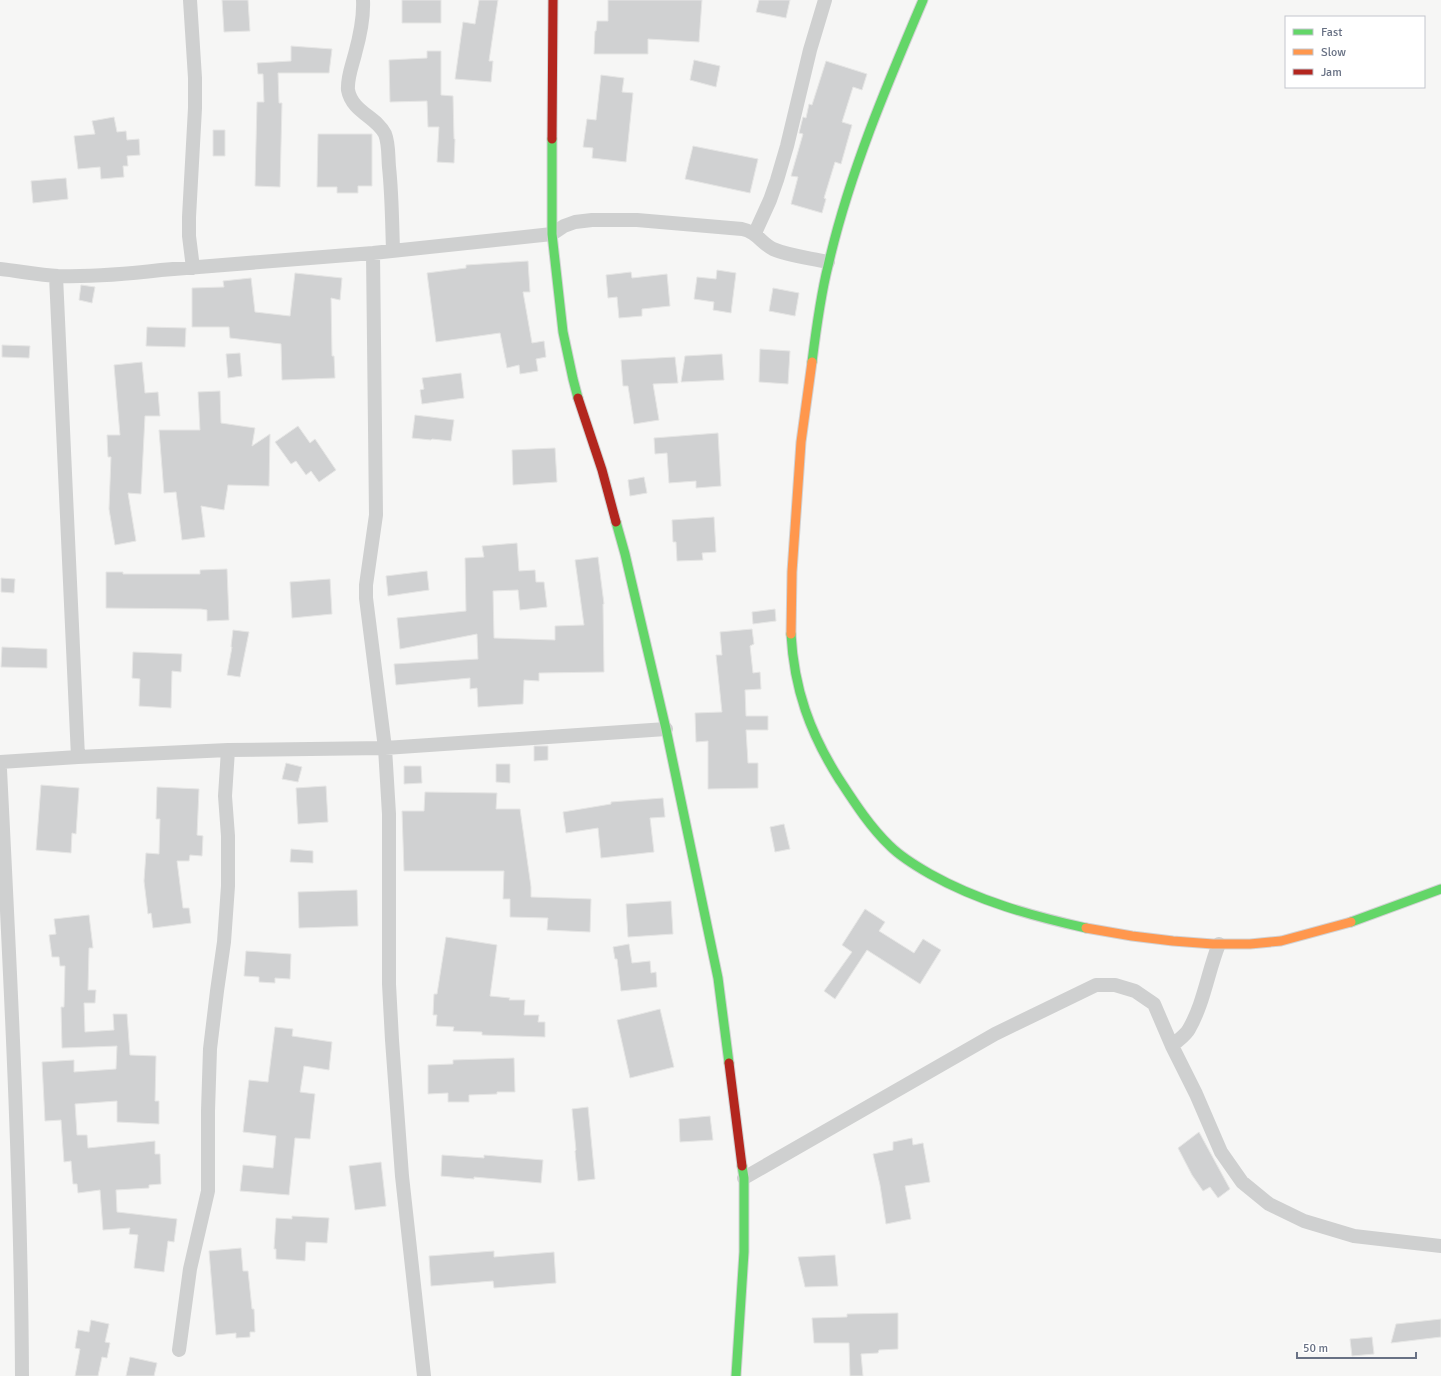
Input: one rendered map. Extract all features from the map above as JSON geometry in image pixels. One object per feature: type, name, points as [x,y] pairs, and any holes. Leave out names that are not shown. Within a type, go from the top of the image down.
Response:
[{"type":"street","points":[[190,0],[195,78],[188,217],[194,268]]},
{"type":"street","points":[[363,0],[364,16],[362,28],[348,86],[352,100],[361,112],[381,127],[388,144],[392,199],[393,250]]},
{"type":"street","points":[[553,0],[552,234],[563,332],[573,379],[604,478],[625,554],[666,729],[718,978],[744,1178],[744,1252],[736,1376]]},
{"type":"street","points":[[755,234],[777,180],[787,146],[810,50],[825,0]]},
{"type":"street","points":[[923,0],[891,74],[862,149],[828,262],[802,426],[791,574],[793,657],[803,704],[814,735],[832,769],[884,842],[903,858],[929,873],[964,890],[1039,917],[1074,926],[1131,936],[1184,942],[1245,945],[1276,942],[1333,928],[1441,889]]},
{"type":"street","points":[[0,269],[56,276],[127,274],[373,253],[552,234],[575,222],[630,220],[747,230],[755,234],[767,245],[780,251],[828,262]]},
{"type":"street","points":[[373,253],[376,515],[366,584],[366,598],[385,748],[389,814],[389,968],[392,1040],[402,1176],[424,1376]]},
{"type":"street","points":[[56,276],[78,757]]},
{"type":"street","points":[[0,762],[228,750],[385,748],[666,729]]},
{"type":"street","points":[[179,1350],[190,1270],[208,1191],[210,1049],[216,990],[224,942],[228,886],[228,836],[225,796],[228,750]]},
{"type":"street","points":[[0,769],[13,1046],[22,1290],[22,1376]]},
{"type":"street","points":[[1172,1046],[1189,1030],[1199,1008],[1212,960],[1219,944]]},
{"type":"street","points":[[744,1178],[995,1034],[1096,985],[1114,985],[1135,991],[1154,1004],[1221,1152],[1242,1182],[1269,1204],[1304,1221],[1354,1236],[1441,1246]]},
{"type":"building","points":[[222,0],[248,0],[250,31],[224,32]]},
{"type":"building","points":[[402,0],[441,0],[441,23],[402,23]]},
{"type":"building","points":[[479,0],[498,0],[489,61],[493,61],[491,82],[455,79],[463,22],[475,24]]},
{"type":"building","points":[[608,0],[702,0],[699,42],[648,39],[648,54],[594,54],[597,21],[608,21]]},
{"type":"building","points":[[759,0],[790,0],[786,18],[756,12]]},
{"type":"building","points":[[291,46],[332,49],[329,73],[278,73],[279,103],[282,103],[280,187],[255,186],[257,102],[264,102],[263,74],[258,74],[257,63],[291,61]]},
{"type":"building","points":[[427,51],[441,51],[441,95],[453,96],[455,139],[454,163],[437,162],[439,127],[428,127],[427,101],[390,102],[389,60],[427,58]]},
{"type":"building","points":[[694,60],[720,66],[716,87],[690,80]]},
{"type":"building","points":[[826,61],[867,74],[862,90],[853,87],[842,122],[852,125],[841,164],[835,162],[824,198],[826,199],[822,213],[791,204],[798,177],[791,176],[803,134],[799,133],[803,117],[806,118],[809,104],[812,105]]},
{"type":"building","points":[[601,75],[624,78],[622,92],[633,93],[626,162],[592,158],[593,148],[583,147],[587,119],[596,120]]},
{"type":"building","points":[[114,117],[117,132],[126,131],[127,140],[139,139],[140,155],[127,156],[128,166],[123,166],[124,177],[101,179],[100,167],[78,169],[74,136],[95,134],[92,121]]},
{"type":"building","points":[[213,130],[225,130],[225,156],[213,156]]},
{"type":"building","points":[[318,134],[372,134],[372,186],[358,186],[358,193],[337,193],[337,187],[317,187]]},
{"type":"building","points":[[693,146],[758,159],[750,193],[685,179]]},
{"type":"building","points":[[66,178],[68,199],[33,203],[31,181]]},
{"type":"building","points":[[528,261],[530,292],[523,292],[532,343],[544,341],[546,357],[536,359],[538,371],[520,374],[519,365],[507,368],[500,333],[436,342],[427,273],[466,268],[466,265]]},
{"type":"building","points":[[717,270],[736,273],[731,313],[713,310],[714,302],[694,299],[697,277],[716,279]]},
{"type":"building","points":[[631,272],[632,278],[667,274],[670,306],[642,309],[642,316],[619,318],[617,297],[608,298],[606,275]]},
{"type":"building","points":[[295,273],[342,278],[340,300],[331,298],[332,356],[334,356],[335,378],[282,380],[281,344],[230,338],[229,327],[192,327],[192,288],[224,287],[223,281],[251,278],[255,312],[290,316]]},
{"type":"building","points":[[81,285],[95,287],[92,303],[79,300]]},
{"type":"building","points":[[773,288],[799,293],[795,316],[769,311]]},
{"type":"building","points":[[147,327],[186,328],[185,347],[146,346]]},
{"type":"building","points":[[2,345],[30,346],[29,358],[2,357]]},
{"type":"building","points":[[760,349],[790,351],[788,384],[759,382]]},
{"type":"building","points":[[240,353],[242,376],[228,378],[226,354]]},
{"type":"building","points":[[722,354],[724,380],[681,382],[685,356]]},
{"type":"building","points":[[675,357],[678,383],[653,384],[659,420],[634,424],[628,386],[623,386],[621,360]]},
{"type":"building","points":[[142,362],[145,393],[158,392],[160,416],[145,416],[141,494],[128,493],[136,541],[115,545],[109,509],[111,457],[108,457],[107,435],[120,435],[114,365]]},
{"type":"building","points":[[461,373],[464,398],[422,404],[420,390],[424,389],[422,378]]},
{"type":"building","points":[[220,391],[221,423],[255,428],[252,446],[270,434],[269,486],[228,485],[224,510],[201,506],[205,537],[182,540],[176,492],[164,493],[159,430],[200,430],[198,392]]},
{"type":"building","points":[[415,415],[454,420],[451,441],[412,438]]},
{"type":"building","points":[[298,426],[310,443],[315,439],[336,470],[319,482],[311,471],[306,475],[296,461],[291,464],[275,442]]},
{"type":"building","points":[[718,433],[721,486],[696,488],[696,481],[669,483],[667,453],[655,454],[654,438]]},
{"type":"building","points":[[555,448],[557,482],[513,485],[512,450]]},
{"type":"building","points":[[644,477],[647,493],[630,496],[628,480]]},
{"type":"building","points":[[714,517],[716,552],[702,553],[703,560],[677,561],[676,542],[673,542],[672,520]]},
{"type":"building","points":[[517,543],[519,571],[535,570],[536,582],[544,582],[547,607],[520,610],[518,590],[493,591],[494,638],[555,640],[555,626],[584,625],[575,560],[598,557],[604,604],[604,672],[539,673],[539,681],[524,680],[523,704],[478,707],[477,688],[470,689],[470,678],[396,685],[394,664],[478,659],[477,634],[400,649],[397,618],[466,611],[465,558],[484,557],[482,546]]},
{"type":"building","points":[[227,569],[229,620],[207,621],[207,610],[201,609],[106,608],[106,572],[123,572],[123,574],[200,574],[200,570]]},
{"type":"building","points":[[427,571],[429,590],[388,596],[386,576]]},
{"type":"building","points":[[1,578],[15,579],[14,593],[1,592]]},
{"type":"building","points":[[330,579],[332,614],[292,618],[290,582]]},
{"type":"building","points":[[775,609],[776,621],[753,624],[752,612]]},
{"type":"building","points":[[752,629],[754,644],[750,646],[753,673],[760,672],[761,689],[745,690],[746,716],[768,716],[768,730],[746,730],[748,763],[758,763],[758,788],[708,789],[708,741],[696,742],[695,713],[722,712],[716,655],[722,655],[720,632]]},
{"type":"building","points":[[233,630],[249,632],[240,677],[227,675],[232,647]]},
{"type":"building","points":[[2,647],[47,649],[47,668],[1,667]]},
{"type":"building","points":[[133,652],[182,654],[181,672],[172,671],[171,708],[139,706],[140,679],[132,678]]},
{"type":"building","points":[[534,746],[548,746],[548,760],[534,761]]},
{"type":"building","points":[[286,763],[302,767],[298,782],[282,779]]},
{"type":"building","points":[[496,764],[510,764],[510,783],[496,782]]},
{"type":"building","points":[[404,766],[421,766],[422,783],[404,784]]},
{"type":"building","points":[[41,785],[79,788],[76,834],[72,833],[71,853],[36,850]]},
{"type":"building","points":[[326,786],[328,822],[298,824],[296,788]]},
{"type":"building","points":[[157,787],[199,789],[197,835],[203,836],[202,856],[190,855],[189,861],[177,861],[183,908],[189,908],[191,923],[153,928],[151,913],[148,914],[144,881],[146,853],[159,854],[160,819],[156,819]]},
{"type":"building","points":[[425,792],[497,793],[496,809],[520,809],[531,887],[531,897],[591,899],[590,932],[547,930],[548,918],[510,917],[510,899],[503,899],[504,871],[404,871],[402,811],[424,811]]},
{"type":"building","points":[[663,798],[665,817],[650,818],[654,852],[601,858],[598,828],[566,833],[563,812],[611,804],[611,802]]},
{"type":"building","points":[[784,824],[790,849],[775,852],[770,827]]},
{"type":"building","points":[[291,849],[313,851],[313,863],[290,862]]},
{"type":"building","points":[[357,890],[358,926],[299,928],[298,892]]},
{"type":"building","points":[[671,901],[673,934],[628,937],[626,904]]},
{"type":"building","points":[[865,909],[885,922],[879,931],[914,953],[923,939],[941,950],[920,984],[867,950],[835,999],[824,991],[852,952],[842,945]]},
{"type":"building","points":[[89,915],[93,948],[89,948],[88,990],[96,990],[95,1003],[84,1003],[85,1032],[114,1030],[113,1014],[127,1014],[130,1055],[156,1056],[155,1101],[159,1101],[159,1124],[117,1122],[117,1101],[75,1104],[77,1135],[87,1135],[88,1148],[155,1141],[155,1154],[160,1154],[161,1184],[149,1185],[149,1188],[116,1190],[117,1212],[177,1219],[174,1242],[168,1241],[164,1272],[134,1268],[138,1235],[129,1234],[130,1228],[103,1230],[100,1190],[78,1193],[77,1184],[73,1184],[71,1161],[64,1162],[61,1120],[45,1121],[42,1062],[74,1060],[74,1072],[116,1069],[117,1046],[62,1048],[61,1007],[64,1007],[65,966],[60,966],[59,957],[52,957],[49,935],[56,934],[54,919]]},
{"type":"building","points":[[446,937],[497,945],[490,996],[510,998],[509,1000],[525,1000],[524,1015],[539,1015],[538,1022],[545,1022],[545,1037],[482,1035],[482,1032],[453,1031],[454,1027],[436,1026],[437,1015],[433,1015],[434,994],[437,994]]},
{"type":"building","points":[[629,944],[632,963],[650,961],[651,973],[656,972],[657,987],[621,991],[617,959],[615,959],[613,947]]},
{"type":"building","points":[[246,951],[291,954],[290,979],[275,978],[275,983],[259,982],[259,977],[244,976]]},
{"type":"building","points":[[660,1009],[674,1067],[630,1078],[617,1020]]},
{"type":"building","points":[[275,1027],[293,1029],[292,1036],[332,1042],[329,1070],[304,1066],[300,1092],[315,1094],[310,1139],[295,1138],[289,1195],[240,1191],[243,1165],[273,1168],[276,1136],[243,1132],[249,1080],[268,1082]]},
{"type":"building","points":[[514,1058],[515,1092],[469,1095],[469,1102],[448,1102],[448,1093],[428,1094],[428,1065],[453,1064],[453,1060]]},
{"type":"building","points":[[588,1107],[595,1179],[578,1181],[572,1109]]},
{"type":"building","points":[[710,1116],[713,1140],[680,1142],[679,1119]]},
{"type":"building","points":[[1199,1132],[1230,1189],[1218,1198],[1210,1187],[1203,1191],[1192,1175],[1178,1148]]},
{"type":"building","points":[[912,1138],[913,1145],[923,1143],[930,1182],[905,1186],[911,1219],[886,1224],[880,1185],[873,1154],[893,1150],[893,1142]]},
{"type":"building","points":[[442,1155],[484,1158],[484,1155],[543,1160],[541,1183],[474,1177],[474,1179],[441,1176]]},
{"type":"building","points":[[381,1162],[386,1206],[355,1210],[349,1166]]},
{"type":"building","points":[[292,1216],[329,1218],[327,1243],[306,1242],[305,1261],[276,1259],[276,1249],[274,1249],[276,1218],[292,1219]]},
{"type":"building","points":[[241,1248],[243,1271],[248,1271],[252,1309],[254,1309],[255,1332],[250,1332],[250,1337],[236,1338],[236,1333],[216,1335],[209,1251]]},
{"type":"building","points":[[494,1251],[494,1257],[554,1252],[556,1283],[494,1288],[493,1281],[431,1286],[429,1256]]},
{"type":"building","points":[[835,1255],[838,1286],[805,1287],[798,1257]]},
{"type":"building","points":[[898,1313],[898,1349],[879,1350],[878,1353],[861,1354],[863,1376],[850,1376],[849,1343],[814,1343],[812,1318],[847,1317],[847,1314]]},
{"type":"building","points":[[1441,1319],[1441,1337],[1391,1343],[1396,1324]]},
{"type":"building","points":[[91,1320],[109,1324],[105,1342],[110,1343],[107,1358],[102,1357],[98,1376],[75,1376],[80,1349],[75,1348],[78,1330],[89,1332]]},
{"type":"building","points":[[1372,1337],[1374,1354],[1352,1356],[1350,1339]]},
{"type":"building","points":[[130,1357],[157,1363],[154,1376],[126,1376]]},
{"type":"traffic: fast","points":[[812,362],[818,314],[825,278],[846,198],[882,98],[923,0]]},
{"type":"traffic: fast","points":[[552,139],[552,234],[563,332],[578,398]]},
{"type":"traffic: fast","points":[[616,522],[625,554],[666,729],[718,978],[729,1063]]},
{"type":"traffic: fast","points":[[791,634],[800,692],[805,710],[820,745],[839,779],[856,805],[869,823],[894,850],[919,868],[948,884],[986,900],[1026,913],[1086,928]]},
{"type":"traffic: fast","points":[[1351,922],[1441,889]]},
{"type":"traffic: fast","points":[[736,1376],[744,1252],[744,1178],[742,1166]]},
{"type":"traffic: slow","points":[[791,634],[792,572],[801,442],[812,362]]},
{"type":"traffic: slow","points":[[1086,928],[1173,941],[1213,944],[1250,944],[1281,941],[1351,922]]},
{"type":"traffic: jam","points":[[552,139],[553,0]]},
{"type":"traffic: jam","points":[[578,398],[602,470],[616,522]]},
{"type":"traffic: jam","points":[[729,1063],[742,1166]]}]
